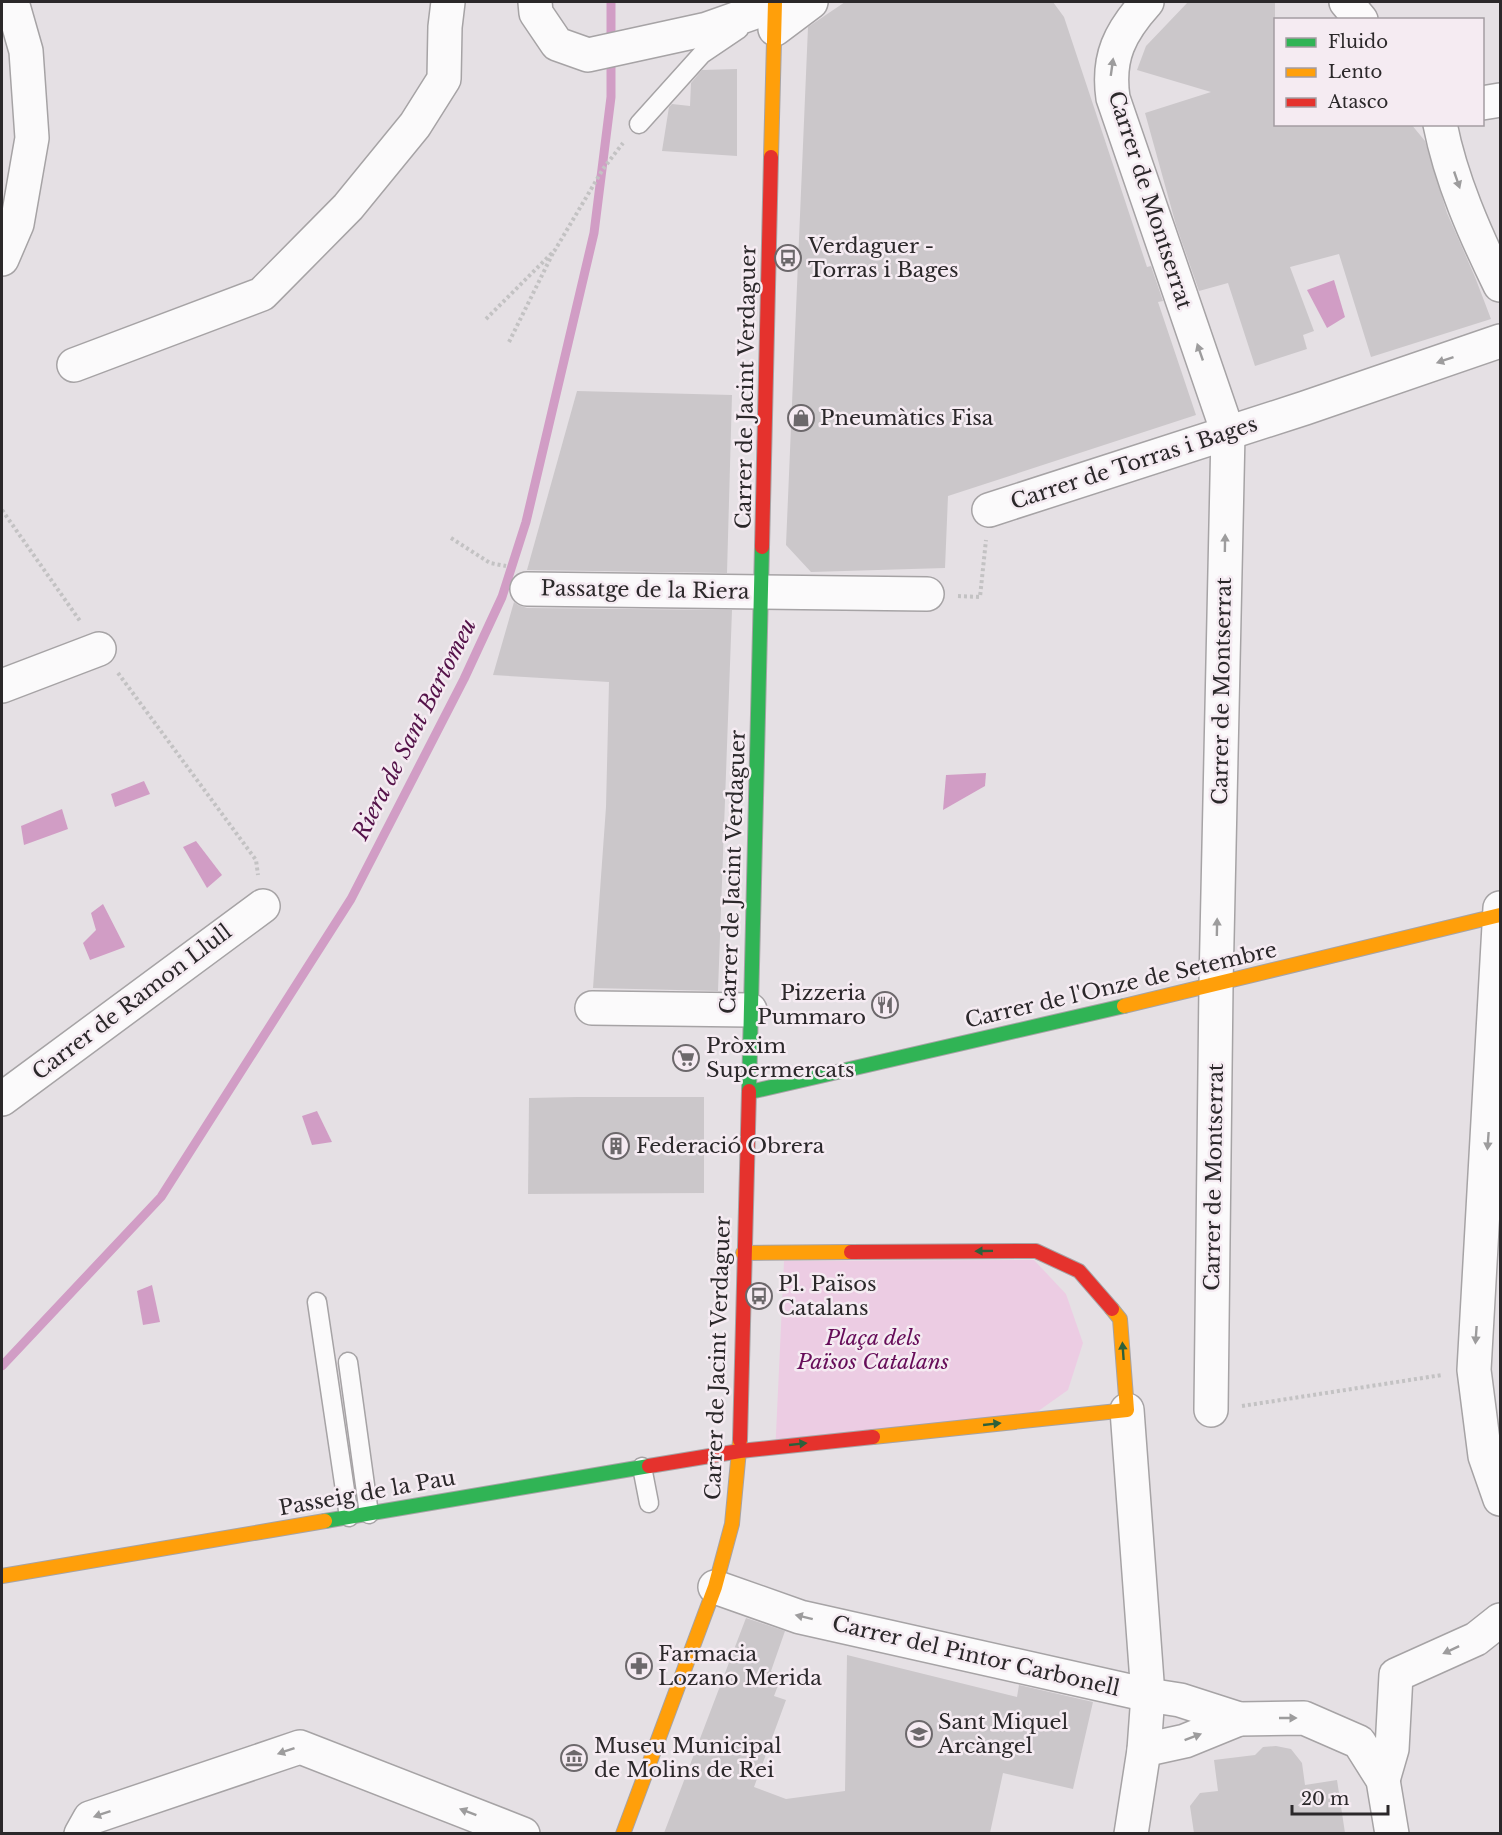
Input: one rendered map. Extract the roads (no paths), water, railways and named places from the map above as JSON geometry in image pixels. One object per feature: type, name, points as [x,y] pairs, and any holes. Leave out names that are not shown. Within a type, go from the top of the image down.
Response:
[{"type":"street","points":[[2,259],[17,224],[32,138],[26,51],[12,2]]},
{"type":"street","points":[[74,364],[261,294],[348,207],[421,116],[444,79],[448,2]]},
{"type":"street","points":[[535,2],[536,13],[557,44],[588,55],[811,2]]},
{"type":"street","name":"Carrer de Montserrat","points":[[1147,2],[1116,48],[1111,66],[1113,98],[1228,433],[1216,985],[1211,1410]]},
{"type":"street","points":[[1346,2],[1359,18]]},
{"type":"street","name":"Carrer de Jacint Verdaguer","points":[[623,1833],[715,1587],[732,1524],[740,1451],[743,1253],[750,1092],[750,1010],[775,12]]},
{"type":"street","points":[[1484,103],[1500,100]]},
{"type":"street","points":[[1440,126],[1444,144],[1478,238],[1500,285]]},
{"type":"street","name":"Carrer de Torras i Bages","points":[[989,510],[1228,433],[1500,341]]},
{"type":"street","name":"Passatge de la Riera","points":[[527,589],[762,592]]},
{"type":"street","points":[[762,592],[927,594]]},
{"type":"street","points":[[2,687],[99,649]]},
{"type":"street","name":"Carrer de Ramon Llull","points":[[2,1099],[263,906]]},
{"type":"street","points":[[1500,908],[1474,1370],[1493,1452],[1500,1499]]},
{"type":"street","name":"Carrer de l'Onze de Setembre","points":[[750,1092],[1216,985],[1500,915]]},
{"type":"street","points":[[592,1008],[750,1010]]},
{"type":"street","points":[[743,1253],[1036,1251],[1079,1271],[1120,1319],[1148,1695],[1144,1750],[1131,1833]]},
{"type":"street","points":[[740,1451],[1127,1410]]},
{"type":"street","name":"Passeig de la Pau","points":[[2,1576],[740,1451]]},
{"type":"street","name":"Carrer del Pintor Carbonell","points":[[715,1587],[800,1617],[1148,1695],[1180,1700],[1239,1719],[1304,1718],[1359,1742],[1383,1780]]},
{"type":"street","points":[[1392,1833],[1383,1780],[1392,1749],[1396,1675],[1476,1639],[1500,1620]]},
{"type":"street","name":"Carrer del Pintor Carbonell","points":[[1144,1750],[1185,1741],[1239,1719]]},
{"type":"street","points":[[81,1833],[90,1818],[300,1747],[523,1833]]},
{"type":"lane","points":[[639,124],[702,54],[775,12]]},
{"type":"lane","points":[[317,1302],[349,1517]]},
{"type":"lane","points":[[348,1362],[369,1514]]},
{"type":"lane","points":[[642,1467],[649,1503]]},
{"type":"waterway","name":"Riera de Sant Bartomeu","points":[[2,1366],[161,1197],[351,899],[464,679],[502,597],[526,522],[594,233],[611,97],[611,2]]},
{"type":"place","name":"Verdaguer - Torras i Bages","points":[[788,258]]},
{"type":"place","name":"Pneumàtics Fisa","points":[[801,418]]},
{"type":"place","name":"Pizzeria Pummaro","points":[[885,1005]]},
{"type":"place","name":"Pròxim Supermercats","points":[[686,1058]]},
{"type":"place","name":"Federació Obrera","points":[[616,1146]]},
{"type":"place","name":"Pl. Països Catalans","points":[[759,1296]]},
{"type":"place","name":"Farmacia Lozano Merida","points":[[639,1666]]},
{"type":"place","name":"Sant Miquel Arcàngel","points":[[919,1734]]},
{"type":"place","name":"Museu Municipal de Molins de Rei","points":[[574,1758]]},
{"type":"park label","name":"Plaça dels Països Catalans","points":[[873,1350]]}]
